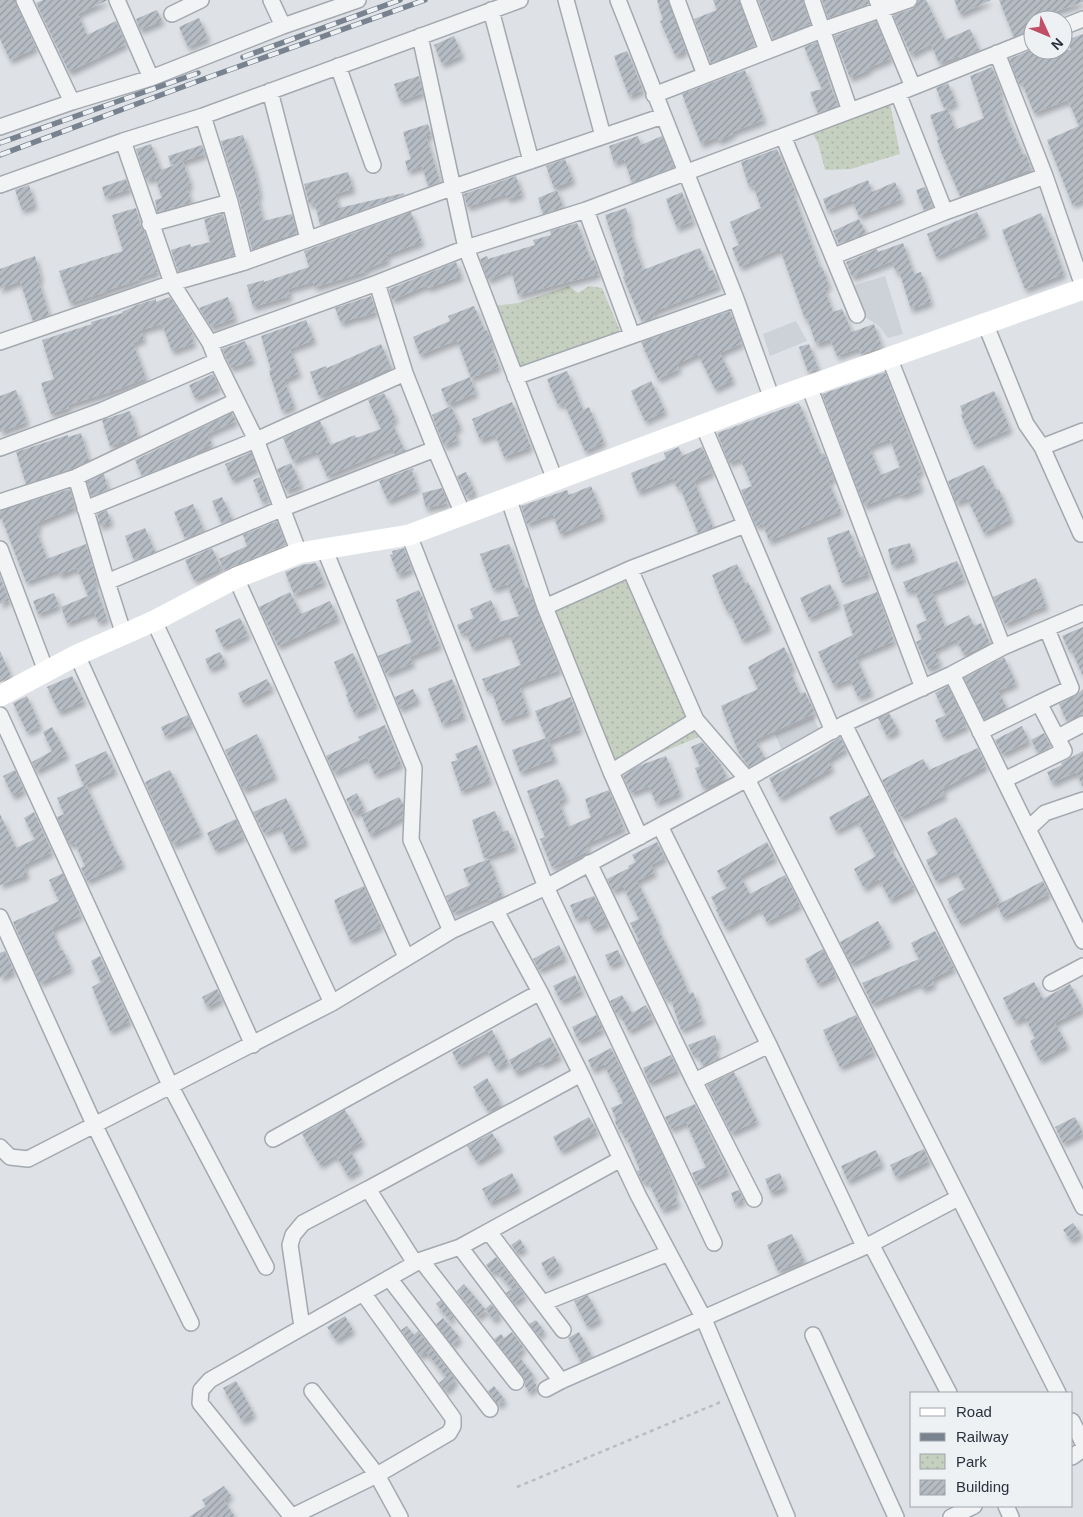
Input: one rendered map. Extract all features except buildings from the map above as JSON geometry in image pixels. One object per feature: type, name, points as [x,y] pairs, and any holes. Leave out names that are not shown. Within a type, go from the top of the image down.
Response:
[{"type":"street","points":[[24,0],[72,102]]},
{"type":"street","points":[[117,0],[151,78]]},
{"type":"street","points":[[172,14],[201,0]]},
{"type":"street","points":[[272,0],[283,26]]},
{"type":"street","points":[[0,127],[72,102],[151,78],[283,26],[358,0]]},
{"type":"street","points":[[0,185],[123,141],[203,116],[520,0]]},
{"type":"street","points":[[566,0],[603,136]]},
{"type":"street","points":[[618,0],[654,95],[687,172],[772,399]]},
{"type":"street","points":[[677,0],[705,75]]},
{"type":"street","points":[[748,0],[767,51]]},
{"type":"street","points":[[812,0],[850,111]]},
{"type":"street","points":[[654,95],[822,30],[878,5],[908,0]]},
{"type":"street","points":[[878,5],[913,87]]},
{"type":"street","points":[[491,10],[531,161]]},
{"type":"street","points":[[420,36],[466,248],[555,480]]},
{"type":"street","points":[[210,343],[377,283],[466,248],[586,210],[898,93],[1023,42]]},
{"type":"street","points":[[0,696],[78,655],[154,621],[236,578],[299,553],[409,535],[772,399],[1083,287],[1045,176],[997,52]]},
{"type":"street","points":[[338,66],[373,165]]},
{"type":"street","points":[[270,91],[308,239]]},
{"type":"street","points":[[898,93],[945,212]]},
{"type":"street","points":[[203,116],[230,202],[245,262]]},
{"type":"street","points":[[0,342],[172,284],[245,262],[454,186],[663,116]]},
{"type":"street","points":[[783,136],[857,315]]},
{"type":"street","points":[[123,141],[172,284],[210,343],[256,440],[299,553]]},
{"type":"street","points":[[834,256],[945,212],[1045,176]]},
{"type":"street","points":[[150,224],[230,202]]},
{"type":"street","points":[[586,210],[632,335]]},
{"type":"street","points":[[377,283],[405,373],[463,514]]},
{"type":"street","points":[[515,377],[736,299]]},
{"type":"street","points":[[985,323],[1026,424],[1042,447],[1082,535]]},
{"type":"street","points":[[889,357],[1002,647]]},
{"type":"street","points":[[0,448],[103,410],[217,360]]},
{"type":"street","points":[[85,509],[256,440],[405,373]]},
{"type":"street","points":[[809,386],[923,688]]},
{"type":"street","points":[[0,502],[76,477],[236,401]]},
{"type":"street","points":[[703,425],[745,525],[839,728],[1083,1207]]},
{"type":"street","points":[[1042,447],[1083,431]]},
{"type":"street","points":[[107,582],[281,509],[435,449]]},
{"type":"street","points":[[76,477],[124,635]]},
{"type":"street","points":[[508,497],[545,607],[611,772],[640,837]]},
{"type":"street","points":[[545,607],[630,569],[745,525]]},
{"type":"street","points":[[409,535],[546,887],[714,1243]]},
{"type":"street","points":[[324,548],[414,768],[411,840],[451,931]]},
{"type":"street","points":[[0,549],[46,671]]},
{"type":"street","points":[[630,569],[696,720],[747,780],[1057,1392]]},
{"type":"street","points":[[236,578],[406,957]]},
{"type":"street","points":[[0,1147],[10,1157],[28,1159],[253,1045],[332,1003],[451,931],[496,912],[546,887],[747,780],[839,728],[952,674],[1002,647],[1083,613]]},
{"type":"street","points":[[154,621],[332,1003]]},
{"type":"street","points":[[980,732],[1071,688],[1047,629]]},
{"type":"street","points":[[78,655],[253,1045]]},
{"type":"street","points":[[952,674],[1083,941]]},
{"type":"street","points":[[1004,780],[1064,751],[1039,703]]},
{"type":"street","points":[[0,715],[172,1086],[266,1267]]},
{"type":"street","points":[[611,772],[696,720]]},
{"type":"street","points":[[1058,737],[1083,724]]},
{"type":"street","points":[[1028,828],[1045,813],[1083,800]]},
{"type":"street","points":[[660,826],[867,1245],[948,1392]]},
{"type":"street","points":[[589,863],[694,1081],[754,1199]]},
{"type":"street","points":[[496,912],[540,992],[638,1195],[703,1317],[786,1517]]},
{"type":"street","points":[[0,918],[94,1124],[191,1323]]},
{"type":"street","points":[[1051,983],[1083,966]]},
{"type":"street","points":[[273,1139],[540,992]]},
{"type":"street","points":[[694,1081],[769,1046]]},
{"type":"street","points":[[302,1327],[290,1245],[293,1235],[303,1223],[581,1074]]},
{"type":"street","points":[[363,1293],[453,1418],[453,1426],[449,1433],[377,1475],[292,1517],[200,1403],[201,1390],[210,1380],[302,1327],[418,1262],[460,1247],[621,1159]]},
{"type":"street","points":[[368,1189],[418,1262],[516,1382]]},
{"type":"street","points":[[546,1389],[867,1245],[958,1198]]},
{"type":"street","points":[[489,1232],[563,1330]]},
{"type":"street","points":[[460,1247],[561,1381]]},
{"type":"street","points":[[543,1303],[669,1253]]},
{"type":"street","points":[[390,1278],[490,1409]]},
{"type":"street","points":[[813,1335],[896,1517]]},
{"type":"street","points":[[312,1391],[377,1475],[400,1517]]},
{"type":"street","points":[[1073,1423],[1083,1443]]},
{"type":"street","points":[[951,1517],[972,1507]]},
{"type":"path","points":[[517,1487],[736,1395]]},
{"type":"shaded area","points":[[885,276],[903,334],[888,338],[879,326],[862,315],[852,286]]},
{"type":"shaded area","points":[[796,321],[807,341],[770,356],[763,334]]},
{"type":"shaded area","points":[[813,717],[819,730],[782,751],[775,734]]},
{"type":"green space","points":[[890,103],[900,154],[851,169],[825,170],[818,143],[811,131]]},
{"type":"green space","points":[[569,286],[578,293],[589,286],[602,288],[621,333],[517,367],[492,306],[519,303]]},
{"type":"green space","points":[[631,579],[701,736],[620,770],[551,609]]},
{"type":"railway","points":[[243,57],[400,0]]},
{"type":"railway","points":[[0,155],[201,80],[425,0]]},
{"type":"railway","points":[[0,143],[198,73]]}]
